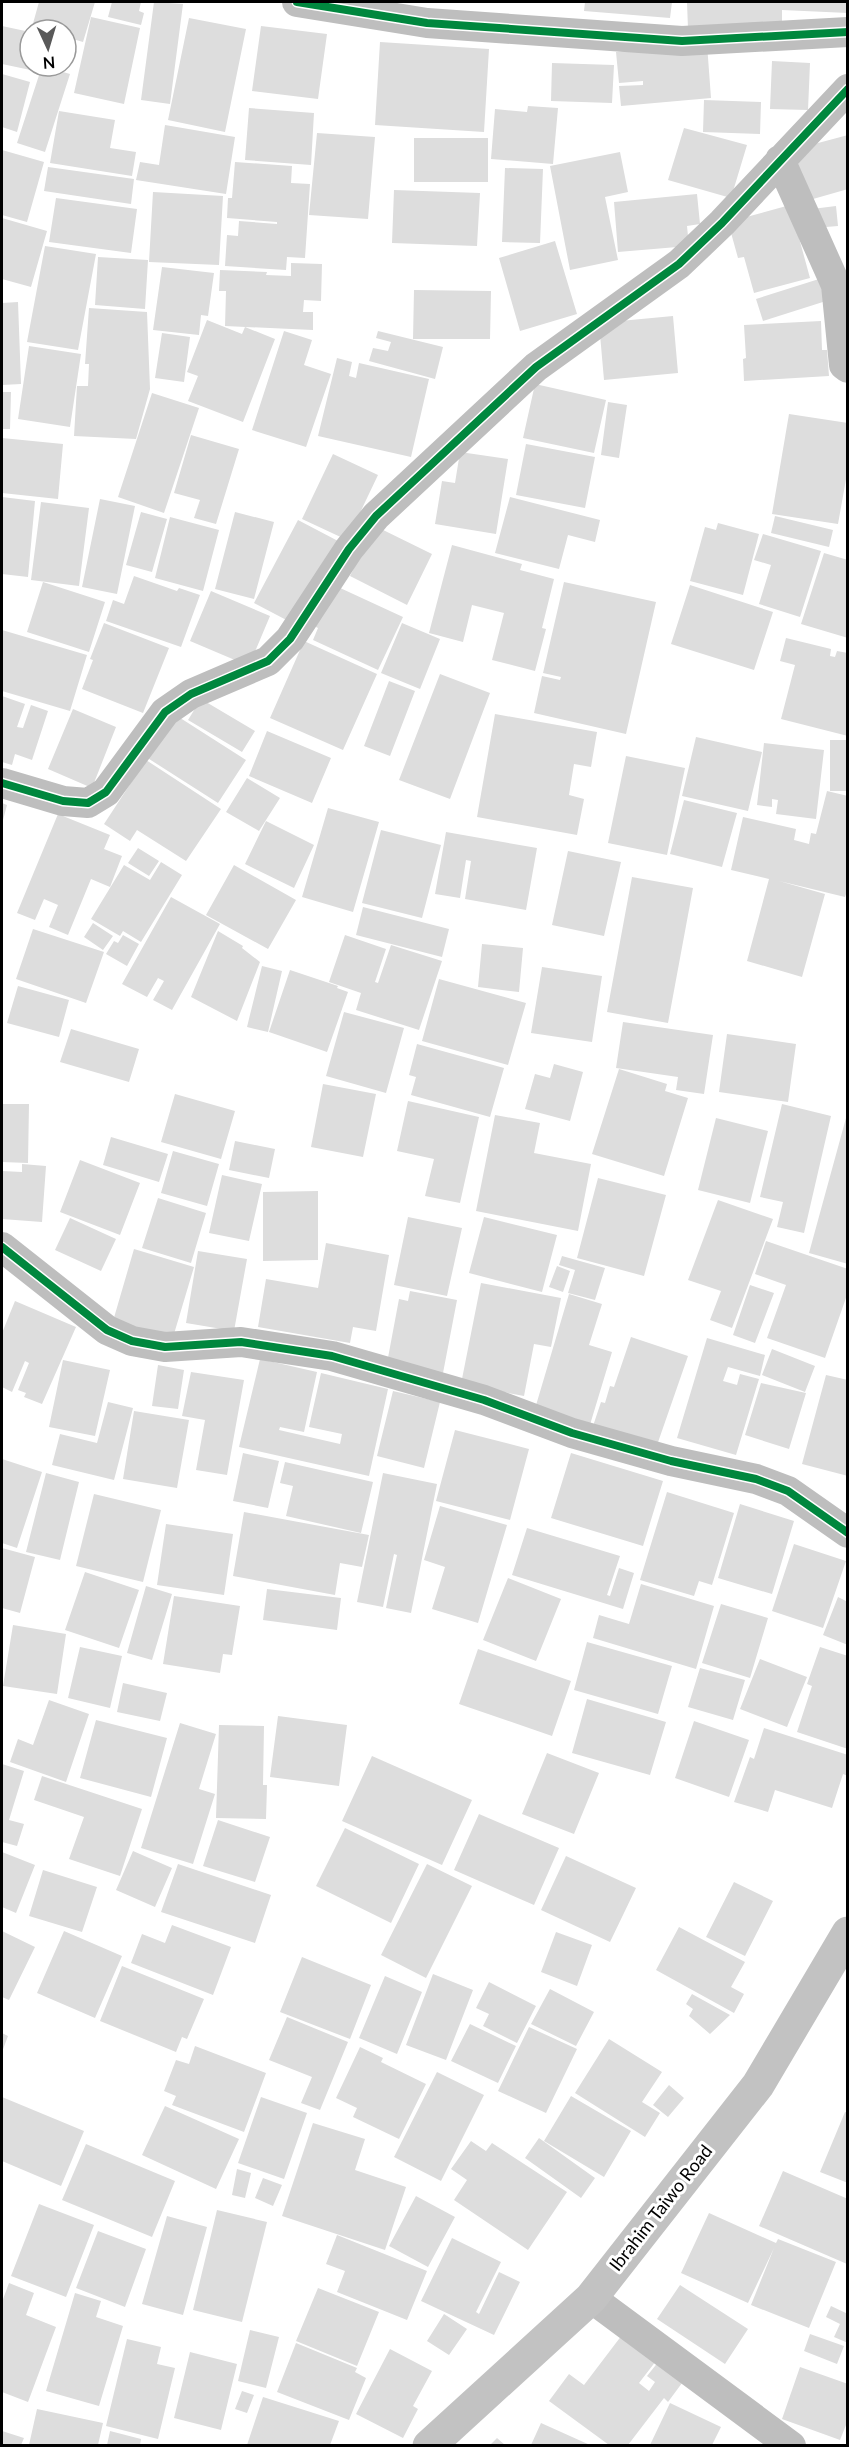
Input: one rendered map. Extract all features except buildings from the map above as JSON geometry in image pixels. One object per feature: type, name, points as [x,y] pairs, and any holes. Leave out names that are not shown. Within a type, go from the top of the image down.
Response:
[{"type":"main road","name":"Ibrahim Taiwo Road","points":[[429,2445],[591,2298],[758,2085],[847,1935]]},
{"type":"street","points":[[297,2],[427,22],[682,41],[848,32]]},
{"type":"street","points":[[2,783],[63,801],[88,803],[106,792],[165,712],[190,694],[268,661],[290,639],[349,549],[384,508],[536,367],[678,264],[722,223],[848,89]]},
{"type":"street","points":[[780,160],[836,285],[844,364],[848,368]]},
{"type":"street","points":[[5,1253],[107,1330],[132,1341],[165,1347],[241,1342],[332,1356],[484,1400],[572,1434],[671,1461],[756,1479],[788,1491],[848,1533]]},
{"type":"street","points":[[591,2298],[791,2445]]},
{"type":"cycle path","points":[[297,2],[427,23],[682,41],[848,32]]},
{"type":"cycle path","points":[[2,783],[63,801],[88,803],[106,792],[165,712],[191,694],[268,661],[290,639],[349,549],[376,516],[536,367],[679,264],[722,223],[848,89]]},
{"type":"cycle path","points":[[2,1247],[107,1330],[132,1341],[165,1347],[241,1342],[332,1356],[484,1400],[572,1433],[671,1461],[756,1479],[788,1491],[848,1533]]}]
